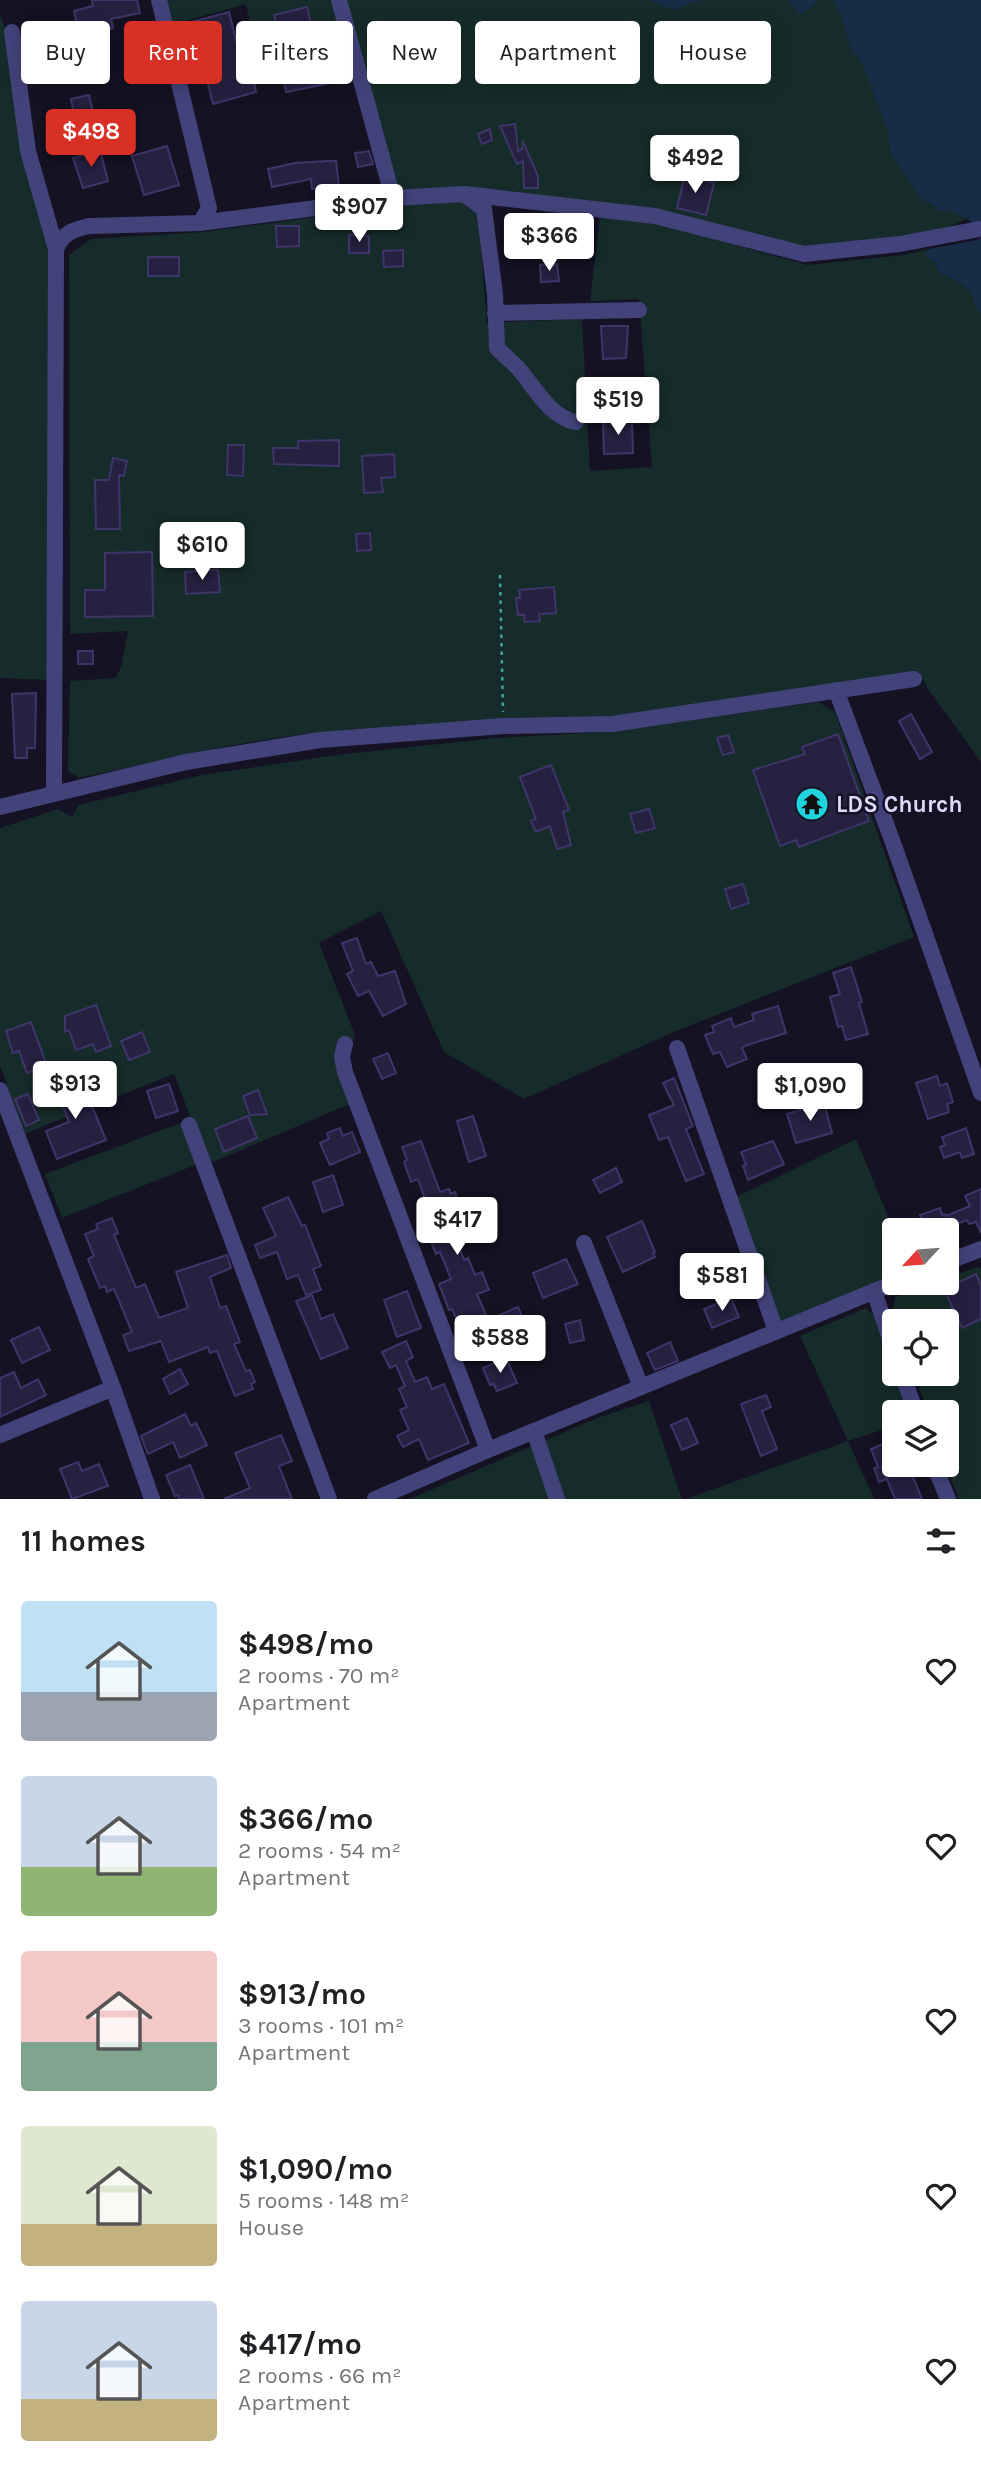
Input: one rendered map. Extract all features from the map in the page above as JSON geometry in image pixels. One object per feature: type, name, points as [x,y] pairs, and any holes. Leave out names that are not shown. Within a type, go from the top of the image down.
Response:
[{"type":"street","points":[[159,0],[209,208],[200,223]]},
{"type":"street","points":[[340,0],[393,198]]},
{"type":"street","points":[[12,32],[28,151],[56,249],[54,793]]},
{"type":"street","points":[[56,249],[62,238],[72,230],[89,226],[200,223],[393,198],[464,194],[655,216],[804,254],[900,244],[979,229]]},
{"type":"street","points":[[464,194],[484,209],[490,238],[497,348],[519,369],[544,401],[568,421],[576,422]]},
{"type":"street","points":[[495,313],[639,310]]},
{"type":"street","points":[[0,807],[186,762],[320,740],[503,726],[612,724],[914,679]]},
{"type":"street","points":[[836,691],[901,865],[981,1093]]},
{"type":"street","points":[[345,1044],[342,1057],[345,1072],[488,1450]]},
{"type":"street","points":[[677,1048],[776,1331]]},
{"type":"street","points":[[0,1090],[113,1388],[152,1499]]},
{"type":"street","points":[[189,1125],[329,1499]]},
{"type":"street","points":[[584,1243],[641,1387]]},
{"type":"street","points":[[959,1257],[981,1249]]},
{"type":"street","points":[[375,1499],[882,1288]]},
{"type":"street","points":[[874,1291],[882,1315]]},
{"type":"street","points":[[0,1435],[113,1388]]},
{"type":"street","points":[[534,1431],[557,1499]]},
{"type":"street","points":[[939,1477],[948,1499]]},
{"type":"path","points":[[500,575],[503,726]]},
{"type":"green space","points":[[164,0],[910,0],[966,219],[933,234],[803,251],[482,190],[399,189],[393,181],[353,46],[353,21],[250,21],[246,4],[185,21],[170,21]]},
{"type":"green space","points":[[0,13],[50,256],[52,680],[0,678]]},
{"type":"green space","points":[[463,199],[478,212],[487,323],[582,319],[590,471],[652,467],[639,299],[590,301],[600,216],[654,222],[807,265],[903,255],[929,249],[974,255],[981,250],[981,762],[928,689],[919,672],[582,720],[383,728],[281,737],[79,778],[68,771],[70,681],[116,678],[121,667],[128,631],[70,634],[69,255],[91,239],[204,232],[361,211],[392,203]]},
{"type":"green space","points":[[818,702],[835,712],[914,937],[676,1031],[524,1099],[444,1052],[381,911],[319,943],[355,1035],[346,1057],[359,1100],[213,1162],[198,1164],[62,1218],[45,1174],[191,1119],[174,1074],[24,1134],[0,1065],[0,828],[58,809],[72,817],[78,805],[202,775],[336,755],[495,738],[610,732]]},
{"type":"green space","points":[[856,1139],[889,1218],[882,1218],[882,1281],[791,1325],[777,1318],[734,1198]]},
{"type":"green space","points":[[977,1267],[981,1269],[981,1499],[959,1499],[950,1477],[959,1477],[959,1400],[924,1400],[919,1386],[959,1386],[959,1309],[893,1308],[895,1297],[901,1295],[959,1295],[959,1274]]},
{"type":"green space","points":[[866,1308],[876,1317],[882,1335],[882,1386],[899,1386],[903,1400],[882,1400],[882,1430],[848,1441],[800,1336]]},
{"type":"green space","points":[[649,1401],[682,1499],[410,1499],[597,1418]]},
{"type":"green space","points":[[848,1441],[874,1499],[686,1499]]},
{"type":"water","points":[[648,0],[703,0],[675,10]]},
{"type":"water","points":[[788,0],[817,0],[800,15]]},
{"type":"water","points":[[833,0],[981,0],[981,227],[954,212],[937,210],[932,203],[922,200],[891,154],[887,128],[862,62],[851,49],[842,17]]},
{"type":"water","points":[[981,237],[981,315],[970,291],[957,281],[939,273],[935,262],[925,256],[929,249]]},
{"type":"building","points":[[92,0],[137,0],[140,13],[111,19],[113,28],[110,29],[110,21],[76,21],[74,11],[93,6]]},
{"type":"building","points":[[307,7],[310,21],[275,21],[274,15]]},
{"type":"building","points":[[229,12],[236,40],[236,84],[254,84],[256,92],[213,104],[208,84],[222,84],[222,21],[195,21]]},
{"type":"building","points":[[284,84],[326,84],[286,92]]},
{"type":"building","points":[[89,95],[97,128],[71,133],[67,116],[74,114],[71,99]]},
{"type":"building","points":[[515,124],[518,151],[522,149],[523,142],[538,176],[538,188],[524,188],[523,161],[517,164],[500,126]]},
{"type":"building","points":[[490,129],[492,140],[482,144],[478,134]]},
{"type":"building","points":[[167,146],[179,185],[144,195],[132,156]]},
{"type":"building","points":[[100,150],[108,181],[83,188],[73,158]]},
{"type":"building","points":[[369,151],[373,164],[358,167],[355,153]]},
{"type":"building","points":[[336,161],[339,187],[312,189],[311,179],[272,187],[268,169],[295,163]]},
{"type":"building","points":[[685,175],[714,183],[706,215],[677,208]]},
{"type":"building","points":[[276,226],[299,226],[299,246],[277,247]]},
{"type":"building","points":[[349,235],[369,236],[369,253],[349,253]]},
{"type":"building","points":[[403,250],[403,266],[384,267],[383,251]]},
{"type":"building","points":[[148,257],[179,257],[179,276],[148,276]]},
{"type":"building","points":[[557,264],[559,281],[541,282],[540,265]]},
{"type":"building","points":[[601,326],[628,326],[626,358],[603,359]]},
{"type":"building","points":[[603,421],[632,421],[633,453],[604,454]]},
{"type":"building","points":[[339,440],[339,466],[274,464],[273,448],[298,448],[298,441]]},
{"type":"building","points":[[228,445],[244,445],[243,476],[227,475]]},
{"type":"building","points":[[394,454],[395,477],[381,478],[383,492],[364,493],[362,456]]},
{"type":"building","points":[[113,458],[127,461],[124,476],[119,475],[120,529],[96,529],[95,480],[109,480]]},
{"type":"building","points":[[370,533],[371,550],[357,551],[356,534]]},
{"type":"building","points":[[152,552],[153,616],[85,617],[85,590],[105,590],[105,553]]},
{"type":"building","points":[[218,570],[220,592],[186,594],[185,572]]},
{"type":"building","points":[[554,587],[556,613],[539,614],[540,621],[525,622],[524,615],[518,615],[516,598],[520,598],[519,590]]},
{"type":"building","points":[[78,651],[93,651],[93,664],[78,664]]},
{"type":"building","points":[[36,693],[35,748],[27,748],[27,758],[15,758],[12,694]]},
{"type":"building","points":[[911,714],[932,752],[920,759],[899,721]]},
{"type":"building","points":[[838,734],[869,821],[799,847],[796,840],[780,846],[753,770],[805,754],[802,747]]},
{"type":"building","points":[[728,735],[734,752],[723,755],[717,738]]},
{"type":"building","points":[[551,765],[569,810],[563,812],[571,845],[557,849],[550,826],[536,832],[531,821],[536,819],[520,777]]},
{"type":"building","points":[[649,809],[655,828],[636,833],[630,814]]},
{"type":"building","points":[[743,884],[749,903],[731,909],[725,889]]},
{"type":"building","points":[[357,938],[366,964],[371,962],[378,976],[395,971],[406,1004],[383,1016],[369,991],[358,996],[347,974],[353,971],[342,943]]},
{"type":"building","points":[[851,967],[868,1034],[846,1040],[842,1026],[838,1027],[830,997],[840,994],[833,973]]},
{"type":"building","points":[[96,1005],[111,1046],[96,1052],[93,1044],[76,1050],[69,1030],[65,1032],[65,1016]]},
{"type":"building","points":[[778,1006],[786,1033],[747,1045],[742,1048],[747,1059],[727,1067],[720,1052],[713,1054],[705,1035],[714,1032],[712,1026],[731,1018],[734,1027],[754,1020],[752,1014]]},
{"type":"building","points":[[31,1022],[47,1066],[27,1073],[19,1051],[13,1053],[6,1031]]},
{"type":"building","points":[[142,1032],[150,1052],[129,1060],[121,1041]]},
{"type":"building","points":[[388,1053],[396,1073],[382,1079],[373,1059]]},
{"type":"building","points":[[937,1076],[940,1086],[947,1083],[953,1102],[947,1104],[949,1112],[928,1119],[916,1083]]},
{"type":"building","points":[[80,1077],[106,1140],[57,1159],[46,1131],[69,1122],[55,1087]]},
{"type":"building","points":[[674,1078],[693,1126],[686,1129],[704,1174],[686,1181],[668,1137],[659,1140],[649,1115],[674,1105],[663,1083]]},
{"type":"building","points":[[169,1084],[178,1111],[156,1118],[147,1091]]},
{"type":"building","points":[[258,1090],[267,1114],[250,1115],[243,1096]]},
{"type":"building","points":[[28,1094],[39,1120],[26,1126],[15,1099]]},
{"type":"building","points":[[824,1103],[832,1133],[796,1143],[787,1114]]},
{"type":"building","points":[[248,1116],[257,1138],[224,1152],[215,1129]]},
{"type":"building","points":[[473,1116],[486,1156],[469,1162],[457,1121]]},
{"type":"building","points":[[340,1128],[343,1136],[352,1132],[360,1152],[330,1165],[320,1143],[329,1139],[327,1133]]},
{"type":"building","points":[[966,1128],[974,1154],[962,1158],[960,1152],[944,1158],[940,1147],[945,1145],[942,1137]]},
{"type":"building","points":[[421,1141],[440,1192],[449,1189],[451,1194],[455,1192],[463,1216],[449,1220],[464,1260],[468,1258],[475,1275],[482,1272],[489,1290],[477,1294],[488,1320],[518,1307],[528,1330],[507,1340],[502,1329],[468,1344],[452,1309],[449,1310],[439,1284],[451,1279],[440,1252],[436,1254],[430,1240],[434,1238],[422,1203],[426,1202],[418,1179],[411,1182],[404,1162],[407,1160],[402,1147]]},
{"type":"building","points":[[773,1141],[784,1164],[748,1180],[741,1152]]},
{"type":"building","points":[[616,1168],[622,1182],[600,1193],[593,1180]]},
{"type":"building","points":[[333,1175],[343,1205],[323,1212],[313,1182]]},
{"type":"building","points":[[981,1189],[981,1233],[976,1222],[969,1224],[967,1220],[959,1223],[959,1218],[921,1218],[920,1215],[940,1208],[942,1215],[946,1216],[970,1206],[965,1196]]},
{"type":"building","points":[[288,1197],[302,1226],[305,1225],[321,1266],[313,1269],[321,1290],[306,1295],[298,1275],[287,1279],[277,1252],[260,1258],[255,1245],[276,1236],[263,1208]]},
{"type":"building","points":[[112,1218],[118,1233],[114,1235],[136,1288],[145,1284],[159,1318],[188,1308],[176,1272],[227,1255],[231,1268],[210,1277],[220,1308],[226,1306],[240,1342],[234,1344],[246,1371],[250,1370],[255,1382],[251,1384],[253,1389],[235,1396],[217,1351],[210,1353],[208,1347],[169,1362],[161,1341],[129,1351],[123,1335],[132,1332],[114,1289],[107,1292],[105,1286],[100,1288],[88,1259],[94,1256],[85,1234],[98,1229],[96,1224]]},
{"type":"building","points":[[642,1221],[655,1257],[623,1272],[607,1237]]},
{"type":"building","points":[[566,1259],[578,1284],[543,1298],[533,1273]]},
{"type":"building","points":[[976,1274],[981,1285],[981,1319],[962,1328],[959,1309],[953,1309],[947,1295],[959,1295],[959,1282]]},
{"type":"building","points":[[407,1291],[421,1328],[397,1337],[384,1300]]},
{"type":"building","points":[[312,1295],[321,1319],[333,1314],[348,1348],[321,1359],[296,1301]]},
{"type":"building","points":[[731,1298],[739,1317],[712,1328],[704,1309]]},
{"type":"building","points":[[580,1320],[584,1340],[570,1343],[565,1324]]},
{"type":"building","points":[[39,1327],[50,1350],[22,1363],[11,1340]]},
{"type":"building","points":[[406,1341],[413,1357],[406,1361],[415,1382],[427,1377],[432,1389],[444,1384],[469,1443],[428,1460],[419,1439],[403,1447],[397,1436],[409,1430],[400,1410],[407,1407],[399,1389],[405,1386],[396,1365],[390,1368],[382,1352]]},
{"type":"building","points":[[670,1342],[678,1361],[655,1370],[647,1353]]},
{"type":"building","points":[[506,1358],[517,1383],[497,1391],[494,1384],[490,1385],[483,1368]]},
{"type":"building","points":[[180,1369],[188,1384],[170,1394],[163,1379]]},
{"type":"building","points":[[14,1372],[21,1388],[38,1379],[46,1395],[0,1417],[0,1378]]},
{"type":"building","points":[[766,1395],[771,1407],[762,1411],[777,1449],[761,1456],[741,1404]]},
{"type":"building","points":[[185,1414],[191,1426],[196,1423],[207,1445],[180,1458],[173,1442],[148,1454],[141,1436]]},
{"type":"building","points":[[687,1418],[698,1443],[682,1450],[671,1425]]},
{"type":"building","points":[[281,1435],[292,1461],[279,1466],[292,1499],[224,1499],[250,1488],[235,1453]]},
{"type":"building","points":[[882,1444],[882,1477],[913,1477],[922,1499],[895,1499],[887,1479],[879,1482],[874,1468],[878,1467],[871,1449]]},
{"type":"building","points":[[78,1462],[82,1471],[99,1464],[108,1486],[72,1499],[60,1469]]},
{"type":"building","points":[[190,1465],[204,1499],[179,1499],[166,1475]]},
{"type":"place","name":"LDS Church","points":[[812,804]]}]
